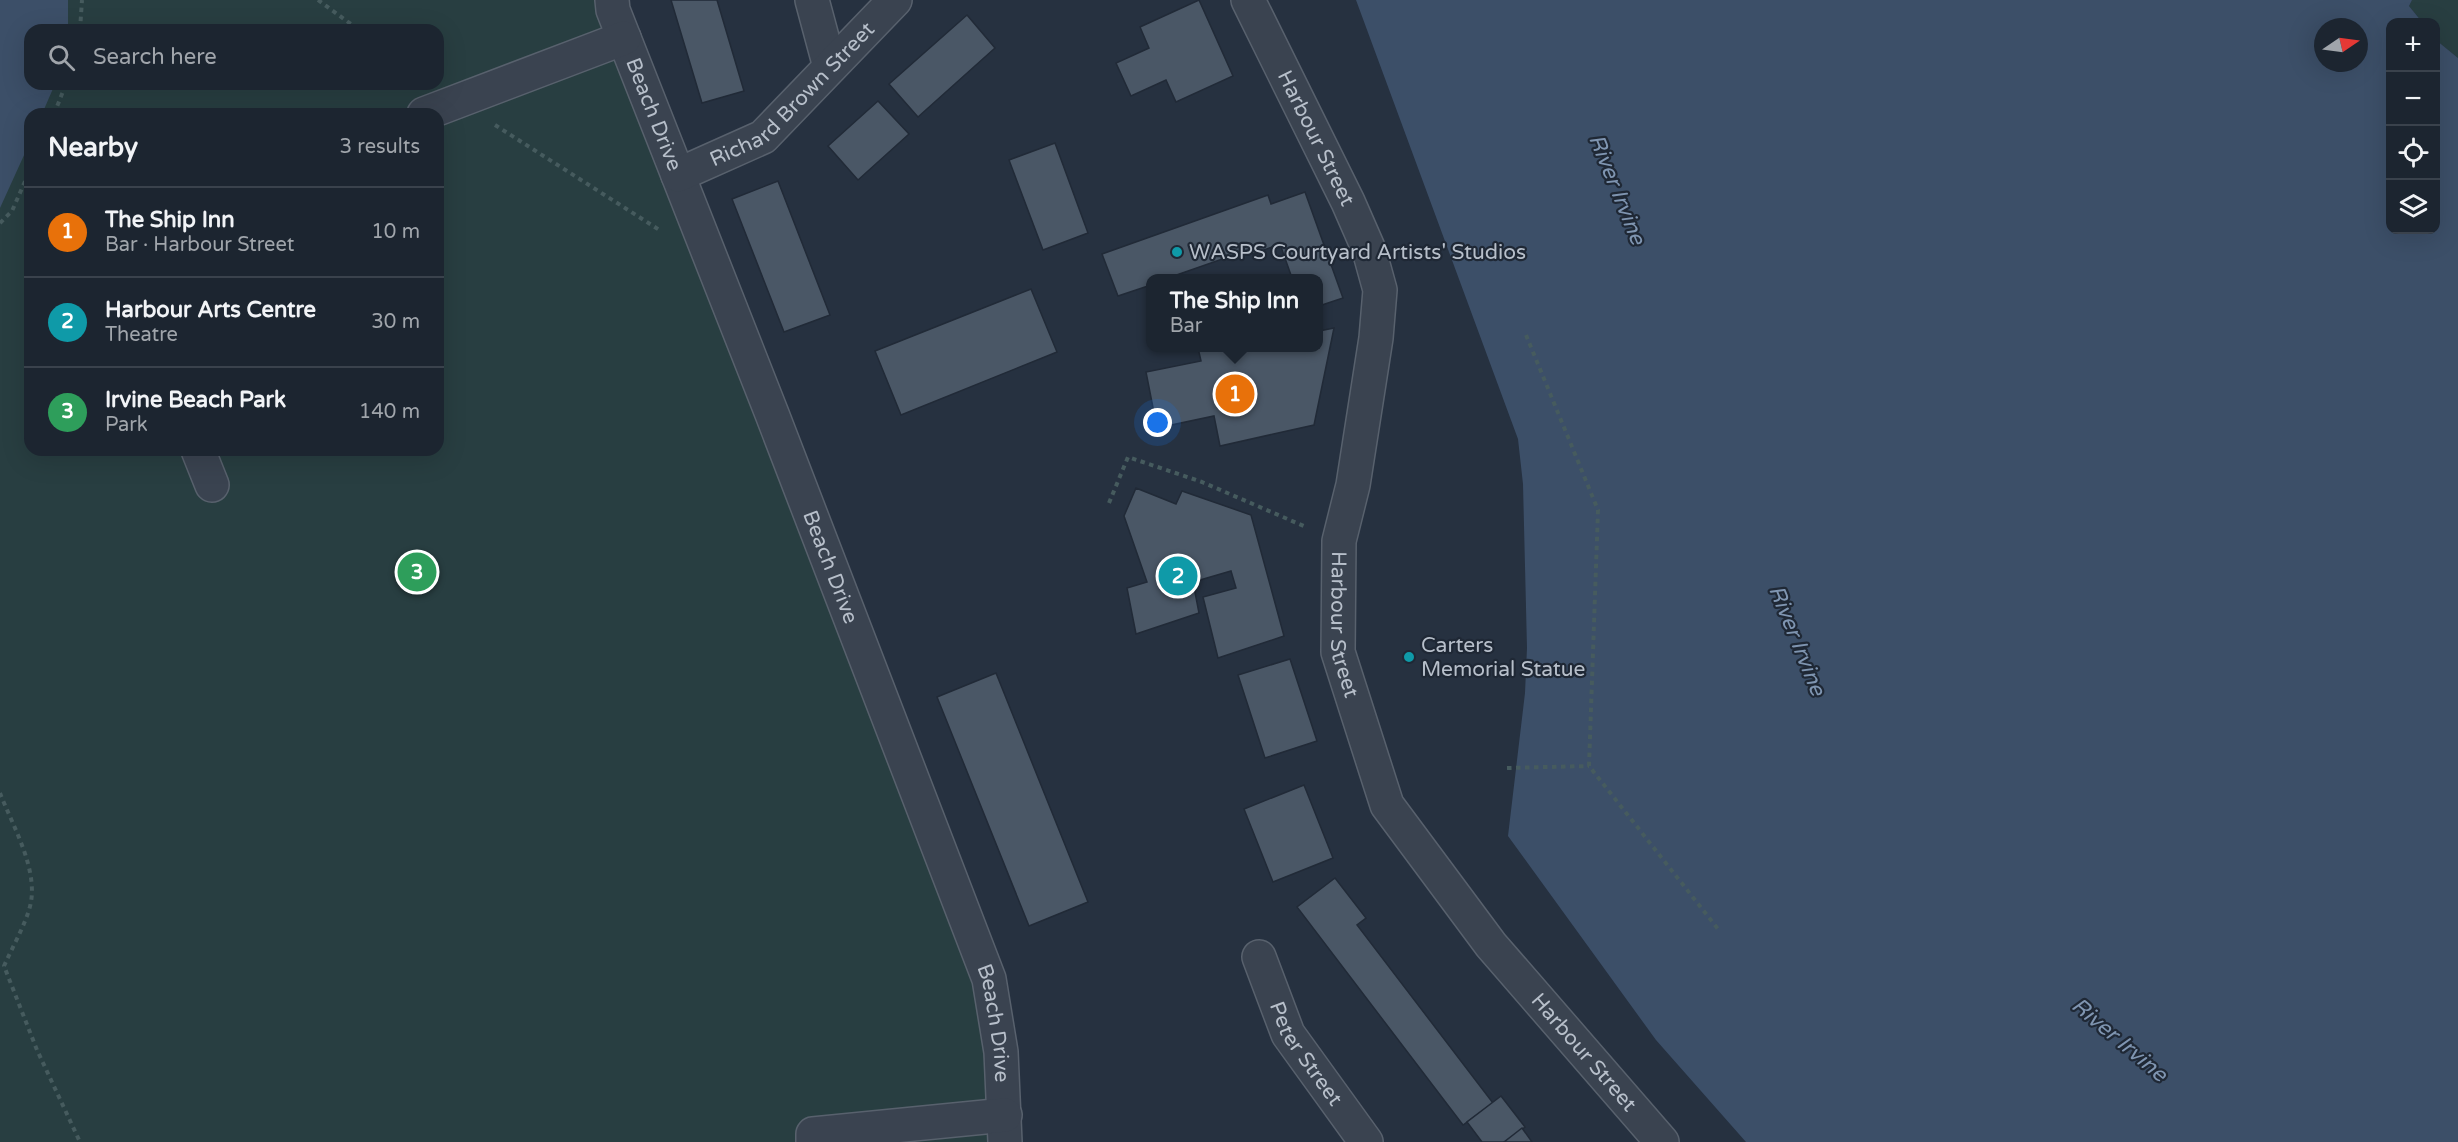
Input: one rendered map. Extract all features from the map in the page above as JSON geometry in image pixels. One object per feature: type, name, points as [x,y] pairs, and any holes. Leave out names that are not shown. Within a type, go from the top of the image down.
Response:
[{"type":"street","name":"Beach Drive","points":[[612,0],[613,10],[989,979],[1001,1052],[1005,1129]]},
{"type":"street","points":[[812,0],[830,67]]},
{"type":"street","name":"Richard Brown Street","points":[[678,175],[763,136],[895,0]]},
{"type":"street","name":"Harbour Street","points":[[1248,0],[1370,250],[1380,290],[1376,338],[1353,485],[1339,541],[1338,652],[1387,805],[1491,945],[1662,1142]]},
{"type":"street","points":[[438,108],[624,38]]},
{"type":"street","points":[[200,456],[212,485]]},
{"type":"street","name":"Peter Street","points":[[1259,957],[1288,1034],[1366,1142]]},
{"type":"street","points":[[813,1142],[813,1134],[1005,1129]]},
{"type":"path","points":[[80,24],[82,0]]},
{"type":"path","points":[[318,0],[351,24]]},
{"type":"path","points":[[56,108],[64,90]]},
{"type":"path","points":[[456,100],[665,234]]},
{"type":"path","points":[[0,223],[12,211],[24,184]]},
{"type":"path","points":[[1526,335],[1598,510],[1589,765],[1718,929]]},
{"type":"path","points":[[1109,503],[1128,457],[1202,482],[1339,541]]},
{"type":"path","points":[[1507,768],[1589,765]]},
{"type":"path","points":[[0,793],[28,864],[31,887],[30,908],[4,966],[37,1050],[80,1142]]},
{"type":"green space","points":[[0,0],[615,0],[989,979],[992,1142],[0,1142]]},
{"type":"green space","points":[[2412,0],[2458,0],[2458,58],[2440,43],[2440,18],[2419,18],[2409,6]]},
{"type":"water","points":[[0,0],[68,0],[68,24],[24,24],[24,90],[52,90],[45,108],[24,108],[24,155],[0,208]]},
{"type":"water","name":"River Irvine","points":[[1356,0],[2412,0],[2409,6],[2419,18],[2386,18],[2386,234],[2440,234],[2440,43],[2458,58],[2458,1142],[1746,1142],[1656,1040],[1508,836],[1525,693],[1527,648],[1523,484],[1518,439]]},
{"type":"building","points":[[671,0],[717,0],[744,91],[702,103]]},
{"type":"building","points":[[1199,0],[1233,76],[1176,102],[1166,80],[1131,96],[1116,63],[1149,48],[1140,27]]},
{"type":"building","points":[[967,15],[995,48],[918,117],[889,84]]},
{"type":"building","points":[[878,101],[909,134],[858,180],[828,146]]},
{"type":"building","points":[[1055,143],[1088,233],[1043,250],[1009,160]]},
{"type":"building","points":[[778,181],[830,315],[784,332],[732,199]]},
{"type":"building","name":"WASPS Courtyard Artists' Studios","points":[[1305,192],[1343,298],[1323,305],[1323,274],[1291,274],[1280,244],[1253,254],[1251,249],[1179,274],[1146,274],[1146,287],[1118,296],[1102,254],[1268,195],[1271,204]]},
{"type":"building","points":[[1031,289],[1057,352],[901,415],[875,351]]},
{"type":"building","points":[[1334,328],[1314,425],[1220,446],[1214,416],[1157,428],[1146,372],[1201,361],[1199,352],[1323,352],[1323,330]]},
{"type":"building","points":[[1136,488],[1176,504],[1182,491],[1251,515],[1284,636],[1218,658],[1203,597],[1236,588],[1231,571],[1193,582],[1199,613],[1136,634],[1127,588],[1147,582],[1124,516]]},
{"type":"building","points":[[1290,659],[1317,741],[1265,758],[1238,675]]},
{"type":"building","points":[[996,673],[1088,902],[1029,926],[937,697]]},
{"type":"building","points":[[1304,785],[1333,858],[1273,882],[1244,809]]},
{"type":"building","points":[[1335,878],[1366,918],[1357,925],[1493,1103],[1463,1125],[1297,907]]},
{"type":"building","points":[[1501,1096],[1525,1127],[1506,1142],[1482,1142],[1467,1122]]},
{"type":"building","points":[[1522,1128],[1532,1142],[1504,1142]]},
{"type":"place","name":"WASPS Courtyard Artists' Studios","points":[[1177,252]]},
{"type":"place","name":"The Ship Inn","points":[[1235,394]]},
{"type":"place","name":"Irvine Beach Park","points":[[417,572]]},
{"type":"place","name":"Harbour Arts Centre","points":[[1178,576]]},
{"type":"place","name":"Carters Memorial Statue","points":[[1409,657]]}]
